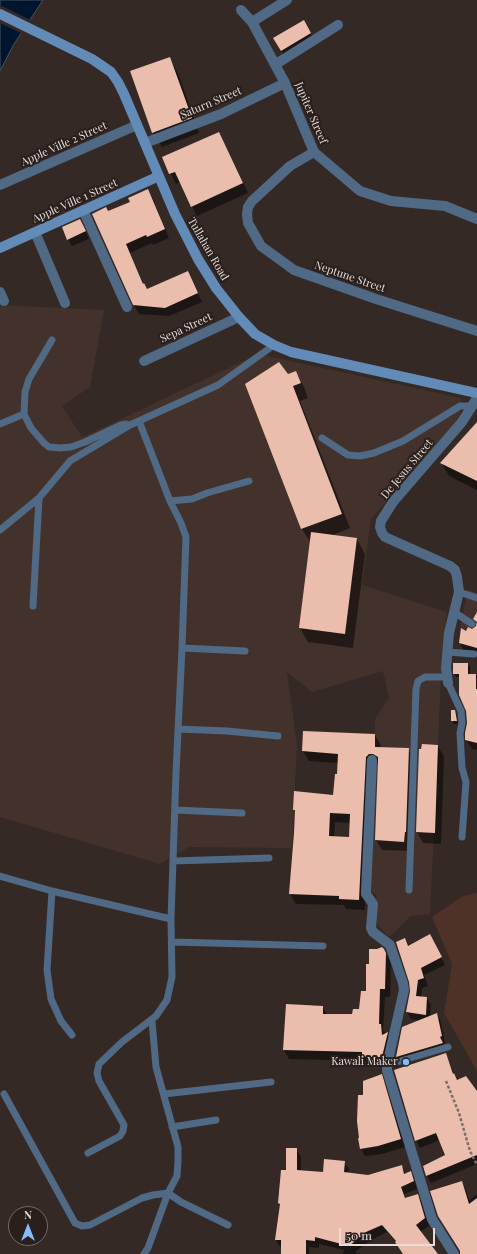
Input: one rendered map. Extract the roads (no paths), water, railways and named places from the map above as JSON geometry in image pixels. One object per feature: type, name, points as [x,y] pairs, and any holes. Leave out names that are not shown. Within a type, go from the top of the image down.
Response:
[{"type":"main road","name":"Tullahan Road","points":[[0,14],[97,62],[111,72],[121,88],[175,214],[198,259],[216,288],[238,317],[255,334],[274,345],[291,352],[477,393]]},
{"type":"main road","name":"Apple Ville 1 Street","points":[[0,248],[159,176]]},
{"type":"street","points":[[252,22],[287,0]]},
{"type":"street","name":"Jupiter Streef","points":[[241,10],[252,22],[286,83],[314,152],[360,191],[391,201],[446,206],[477,219]]},
{"type":"street","points":[[276,64],[338,25]]},
{"type":"street","name":"Saturn Street","points":[[145,143],[221,114],[286,83]]},
{"type":"street","name":"Apple Ville 2 Street","points":[[0,185],[137,125]]},
{"type":"street","name":"Neptune Street","points":[[314,152],[290,166],[252,201],[248,208],[248,223],[261,246],[294,270],[477,331]]},
{"type":"street","points":[[83,210],[127,307]]},
{"type":"street","points":[[35,232],[65,303]]},
{"type":"street","name":"Sepa Street","points":[[144,361],[238,317]]},
{"type":"street","name":"De Jesus Street","points":[[447,680],[449,633],[459,592],[455,570],[450,566],[385,537],[380,527],[381,521],[393,502],[462,422],[475,402]]},
{"type":"street","points":[[372,760],[366,894],[373,904],[371,928],[373,932],[390,945],[404,982],[404,990],[387,1065],[388,1074],[432,1219],[454,1254]]},
{"type":"lane","points":[[52,340],[29,379],[25,392],[24,414],[30,428],[44,443],[49,447],[54,448],[71,447],[121,425],[130,425]]},
{"type":"lane","points":[[0,530],[39,498],[70,461],[130,425],[218,385],[274,345]]},
{"type":"lane","points":[[322,438],[348,455],[360,456],[374,453],[403,441],[454,409],[475,402]]},
{"type":"lane","points":[[0,424],[24,414]]},
{"type":"lane","points":[[88,1153],[120,1136],[124,1125],[99,1081],[97,1073],[99,1064],[122,1042],[152,1021],[167,1000],[172,977],[171,920],[186,537],[182,523],[170,502],[139,421]]},
{"type":"lane","points":[[170,502],[192,499],[207,493],[249,481]]},
{"type":"lane","points":[[33,606],[39,498]]},
{"type":"lane","points":[[459,592],[477,598]]},
{"type":"lane","points":[[454,612],[472,624]]},
{"type":"lane","points":[[182,648],[245,651]]},
{"type":"lane","points":[[447,652],[474,654]]},
{"type":"lane","points":[[409,890],[416,689],[418,681],[425,677],[447,680],[461,711],[462,723],[460,733],[462,768],[466,782],[462,837]]},
{"type":"lane","points":[[178,729],[227,731],[278,736]]},
{"type":"lane","points":[[175,810],[242,813]]},
{"type":"lane","points":[[173,861],[269,858]]},
{"type":"lane","points":[[0,876],[52,891],[171,920]]},
{"type":"lane","points":[[52,891],[47,970],[51,999],[61,1021],[72,1035]]},
{"type":"lane","points":[[172,942],[323,946]]},
{"type":"lane","points":[[144,1254],[148,1248],[168,1193],[177,1176],[178,1161],[178,1147],[156,1067],[152,1021]]},
{"type":"lane","points":[[387,1065],[448,1047]]},
{"type":"lane","points":[[164,1094],[271,1082]]},
{"type":"lane","points":[[4,1094],[75,1223],[82,1226],[90,1225],[142,1198],[168,1193],[181,1202],[228,1225]]},
{"type":"lane","points":[[172,1127],[216,1120]]},
{"type":"water","points":[[0,0],[43,0],[14,44],[0,71]]},
{"type":"place","name":"Kawali Maker","points":[[406,1062]]}]
